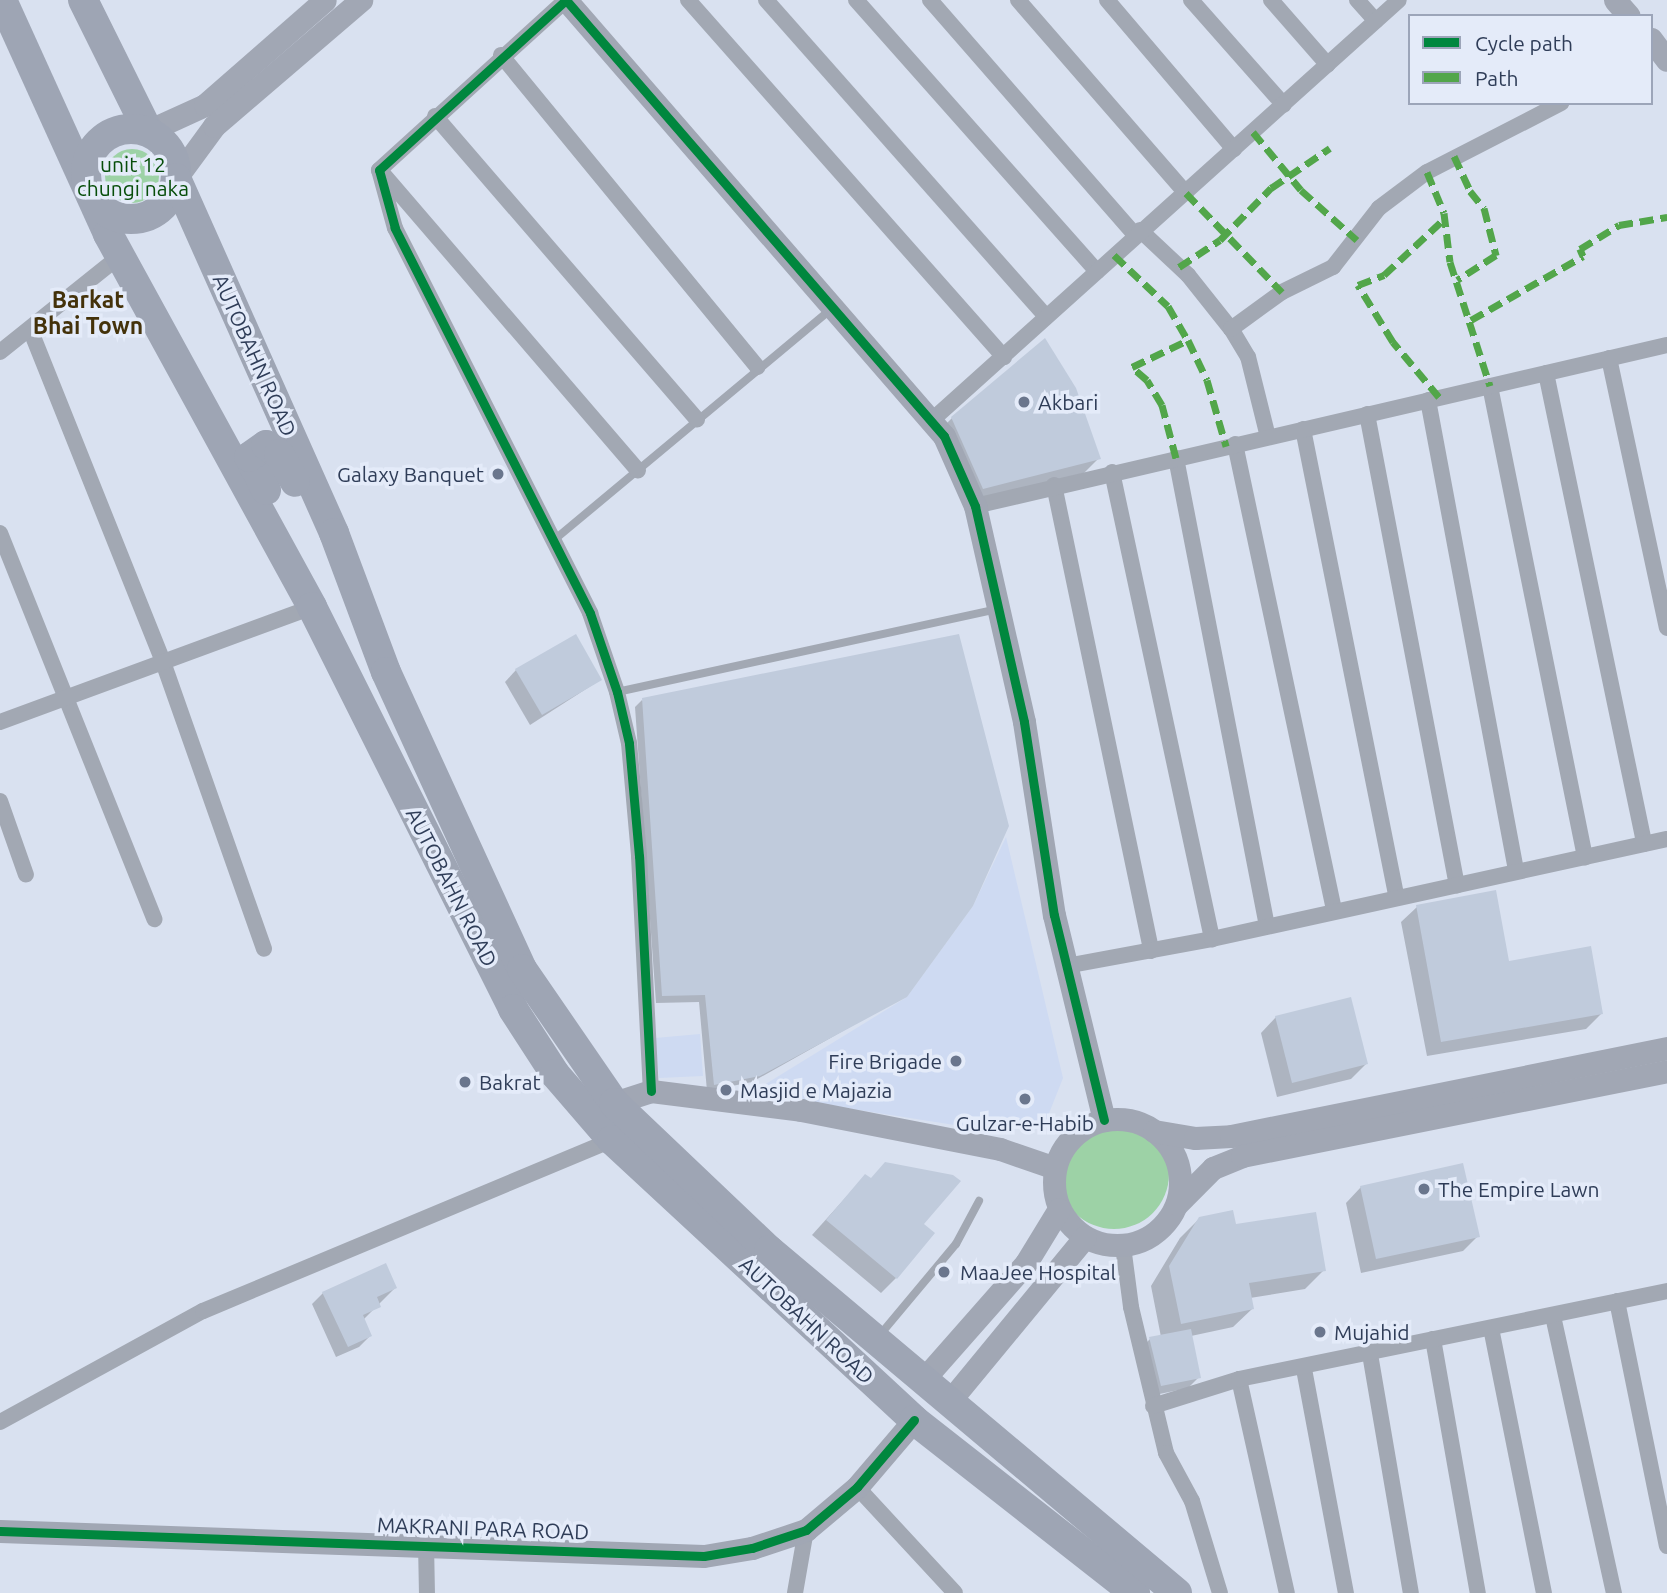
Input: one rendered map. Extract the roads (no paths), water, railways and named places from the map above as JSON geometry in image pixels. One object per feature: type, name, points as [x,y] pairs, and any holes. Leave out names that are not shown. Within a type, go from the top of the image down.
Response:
[{"type":"highway","name":"AUTOBAHN ROAD","points":[[2,0],[120,256],[283,560],[312,607],[513,1009],[555,1074],[612,1140],[914,1420],[1135,1593]]},
{"type":"highway","points":[[83,0],[148,131],[171,154],[176,178],[165,204],[139,219],[109,214],[89,192],[86,164],[101,139],[127,129],[148,131]]},
{"type":"highway","name":"AUTOBAHN ROAD","points":[[176,178],[334,533],[386,672],[522,969],[614,1103],[769,1250],[1177,1593]]},
{"type":"highway","points":[[283,560],[280,516],[250,462],[253,451],[266,445],[279,454],[307,502],[334,533]]},
{"type":"main road","points":[[148,131],[205,105],[325,0]]},
{"type":"main road","points":[[176,178],[214,126],[361,0]]},
{"type":"main road","points":[[566,0],[944,436],[975,506],[1024,722],[1066,966],[1104,1120]]},
{"type":"main road","points":[[1615,0],[1627,14]]},
{"type":"main road","points":[[922,1381],[1026,1263],[1059,1209],[1055,1168],[1072,1137],[1104,1120],[1138,1123],[1154,1130],[1195,1138],[1231,1136],[1667,1048]]},
{"type":"main road","points":[[1059,1209],[1085,1237],[1123,1246],[1156,1233],[1177,1204],[1213,1168],[1242,1156],[1667,1071]]},
{"type":"main road","points":[[614,1103],[651,1091],[800,1110],[1000,1149],[1055,1168]]},
{"type":"main road","points":[[1154,1130],[1178,1164],[1177,1204]]},
{"type":"main road","points":[[948,1403],[1085,1237]]},
{"type":"main road","name":"MAKRANI PARA ROAD","points":[[0,1531],[426,1543],[704,1556],[752,1548],[806,1530],[857,1487],[914,1420]]},
{"type":"street","points":[[379,170],[501,55],[566,0]]},
{"type":"street","points":[[688,0],[1004,357]]},
{"type":"street","points":[[766,0],[1046,317]]},
{"type":"street","points":[[856,0],[1097,271]]},
{"type":"street","points":[[930,0],[1138,233],[1188,275],[1231,329],[1248,357],[1268,437]]},
{"type":"street","points":[[1017,0],[1186,193]]},
{"type":"street","points":[[1107,0],[1234,149]]},
{"type":"street","points":[[1191,0],[1284,105]]},
{"type":"street","points":[[1271,0],[1328,65]]},
{"type":"street","points":[[1357,0],[1376,21]]},
{"type":"street","points":[[931,422],[1399,0]]},
{"type":"street","points":[[501,55],[757,367]]},
{"type":"street","points":[[1231,329],[1282,292],[1334,267],[1379,208],[1427,172],[1557,105]]},
{"type":"street","points":[[435,116],[697,419]]},
{"type":"street","points":[[379,170],[638,470]]},
{"type":"street","points":[[379,170],[395,228],[590,613],[618,692],[629,743],[639,856],[651,1091]]},
{"type":"street","points":[[0,352],[120,256]]},
{"type":"street","points":[[30,329],[163,662],[264,949]]},
{"type":"street","points":[[975,506],[1054,485],[1667,345]]},
{"type":"street","points":[[1608,358],[1667,628]]},
{"type":"street","points":[[1546,373],[1644,844]]},
{"type":"street","points":[[1490,386],[1585,858]]},
{"type":"street","points":[[1427,400],[1516,871]]},
{"type":"street","points":[[1367,414],[1457,885]]},
{"type":"street","points":[[1303,429],[1396,896]]},
{"type":"street","points":[[1235,444],[1334,910]]},
{"type":"street","points":[[1176,458],[1267,924]]},
{"type":"street","points":[[1112,472],[1212,939]]},
{"type":"street","points":[[1054,485],[1151,951]]},
{"type":"street","points":[[0,533],[154,919]]},
{"type":"street","points":[[0,722],[312,607]]},
{"type":"street","points":[[0,801],[4,821],[26,875]]},
{"type":"street","points":[[1066,966],[1212,939],[1267,924],[1667,839]]},
{"type":"street","points":[[0,1422],[203,1311],[612,1140]]},
{"type":"street","points":[[1123,1246],[1153,1406],[1166,1453],[1192,1501],[1220,1593]]},
{"type":"street","points":[[1153,1406],[1239,1379],[1304,1369],[1433,1339],[1667,1291]]},
{"type":"street","points":[[1617,1301],[1667,1545]]},
{"type":"street","points":[[1553,1316],[1614,1593]]},
{"type":"street","points":[[1491,1328],[1544,1593]]},
{"type":"street","points":[[1433,1339],[1478,1593]]},
{"type":"street","points":[[1370,1354],[1411,1593]]},
{"type":"street","points":[[1304,1369],[1346,1593]]},
{"type":"street","points":[[1239,1379],[1287,1593]]},
{"type":"street","points":[[857,1487],[955,1593]]},
{"type":"street","points":[[795,1593],[806,1530]]},
{"type":"street","points":[[426,1543],[427,1593]]},
{"type":"lane","points":[[554,540],[757,367],[833,307]]},
{"type":"lane","points":[[618,692],[997,609]]},
{"type":"lane","points":[[875,1340],[956,1244],[979,1201]]},
{"type":"place","name":"Akbari","points":[[1024,402]]},
{"type":"place","name":"Galaxy Banquet","points":[[498,474]]},
{"type":"place","name":"Fire Brigade","points":[[956,1061]]},
{"type":"place","name":"Bakrat","points":[[465,1082]]},
{"type":"place","name":"Masjid e Majazia","points":[[726,1090]]},
{"type":"place","name":"Gulzar-e-Habib","points":[[1025,1099]]},
{"type":"place","name":"The Empire Lawn","points":[[1424,1189]]},
{"type":"place","name":"MaaJee Hospital","points":[[944,1272]]},
{"type":"place","name":"Mujahid","points":[[1320,1332]]},
{"type":"district","name":"Barkat Bhai Town","points":[[88,313]]},
{"type":"park label","name":"unit 12 chungi naka","points":[[133,176]]}]
